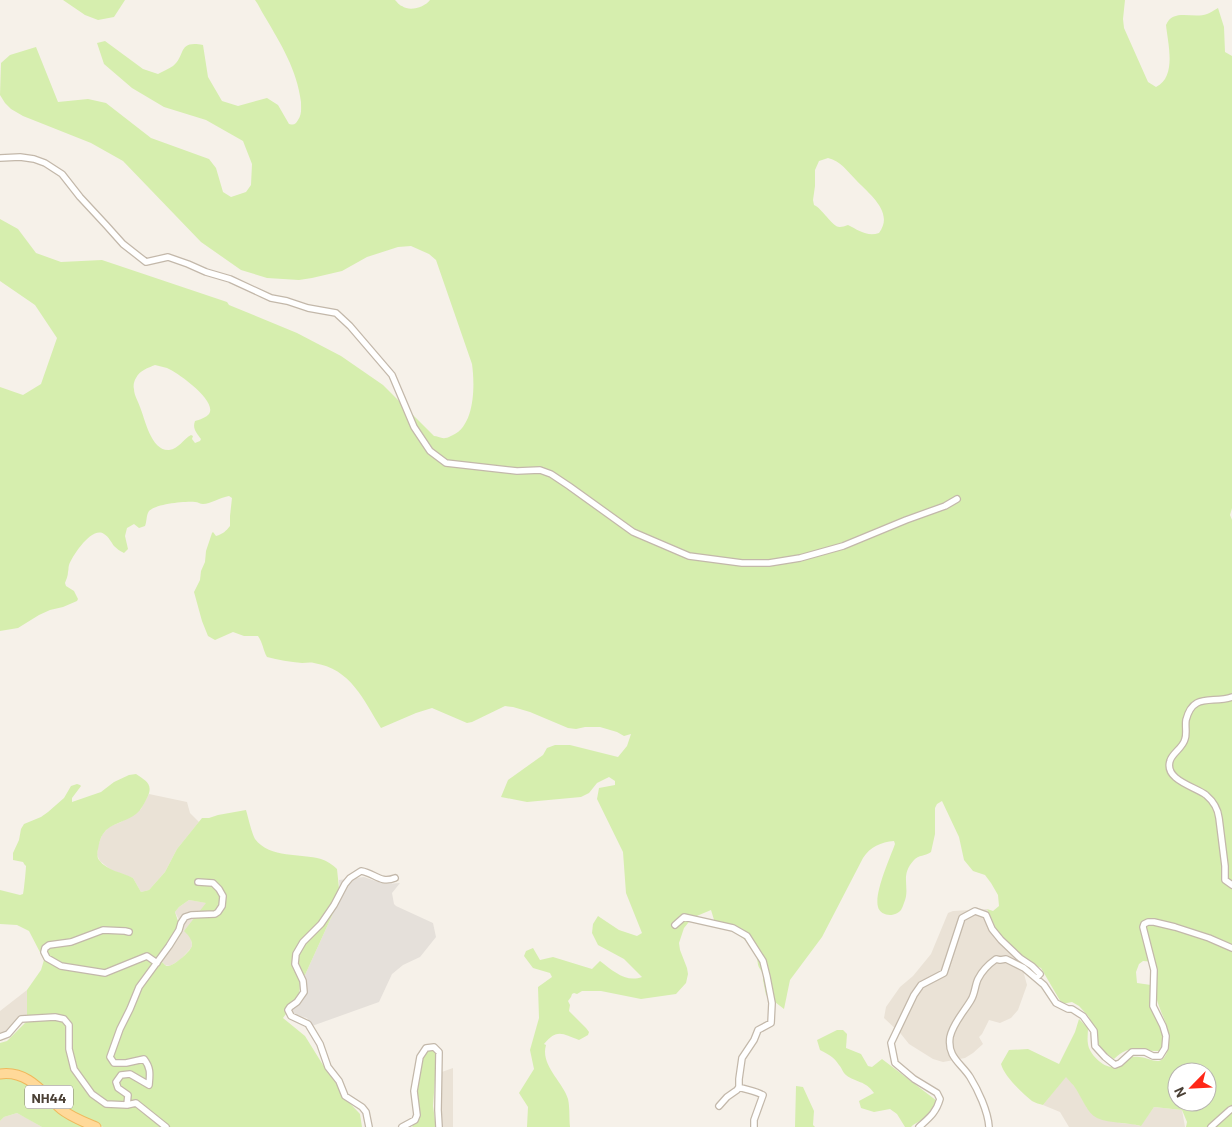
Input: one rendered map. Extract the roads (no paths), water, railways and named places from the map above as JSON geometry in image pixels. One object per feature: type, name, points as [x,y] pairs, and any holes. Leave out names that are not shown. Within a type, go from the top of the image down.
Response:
[{"type":"main road","name":"NH44","points":[[0,1074],[17,1075],[27,1078],[67,1113],[96,1127]]},
{"type":"street","points":[[0,158],[20,157],[34,159],[62,174],[122,244],[146,262],[168,257],[230,279],[271,298],[336,313],[350,326],[392,375],[414,427],[430,451],[446,463],[517,471],[540,470],[551,474],[633,532],[689,556],[742,563],[769,563],[800,558],[843,546],[945,506],[957,499]]},
{"type":"street","points":[[1232,697],[1225,700],[1198,702],[1189,711],[1186,722],[1186,739],[1170,760],[1169,767],[1180,781],[1201,792],[1213,803],[1219,814],[1225,880],[1232,886]]},
{"type":"street","points":[[369,1127],[366,1112],[346,1096],[339,1081],[328,1067],[320,1044],[308,1024],[291,1016],[288,1010],[304,992],[303,981],[295,964],[296,954],[303,942],[321,924],[350,878],[361,871],[388,881],[395,878]]},
{"type":"street","points":[[127,1106],[128,1096],[118,1088],[116,1082],[121,1075],[130,1074],[148,1085],[149,1066],[144,1059],[126,1063],[114,1063],[110,1057],[120,1029],[139,988],[179,930],[184,917],[215,914],[222,906],[223,896],[213,883],[198,882]]},
{"type":"street","points":[[919,1127],[938,1108],[940,1099],[937,1093],[914,1079],[895,1062],[891,1043],[914,995],[921,985],[944,973],[962,918],[975,911],[986,915],[992,929],[1002,940],[1040,974],[1036,978]]},
{"type":"street","points":[[675,925],[684,917],[733,928],[747,936],[763,962],[772,1003],[771,1024],[758,1030],[742,1058],[738,1079],[739,1087],[719,1106]]},
{"type":"street","points":[[989,1127],[977,1091],[968,1075],[952,1054],[950,1037],[953,1028],[973,998],[978,979],[990,962],[996,959],[1006,959],[1024,968],[1044,985],[1056,1003],[1072,1009],[1083,1016],[1094,1031],[1095,1046],[1105,1058],[1115,1065],[1120,1064],[1132,1052],[1145,1052],[1153,1056],[1160,1056],[1165,1048],[1166,1036],[1153,1006],[1154,970],[1146,941],[1144,924],[1154,922],[1175,927],[1232,948]]},
{"type":"street","points":[[129,932],[125,930],[103,930],[71,942],[49,945],[45,948],[44,954],[47,958],[61,966],[105,973],[146,956],[157,963]]},
{"type":"street","points":[[0,1037],[8,1034],[21,1019],[56,1017],[64,1019],[69,1025],[69,1048],[74,1069],[92,1094],[106,1104],[127,1106],[136,1103],[166,1127]]},
{"type":"street","points":[[402,1127],[415,1120],[417,1115],[414,1091],[420,1057],[426,1048],[434,1047],[439,1052],[439,1127]]},
{"type":"street","points":[[739,1087],[763,1095],[754,1120],[754,1127]]},
{"type":"street","points":[[1212,1127],[1232,1109]]}]
